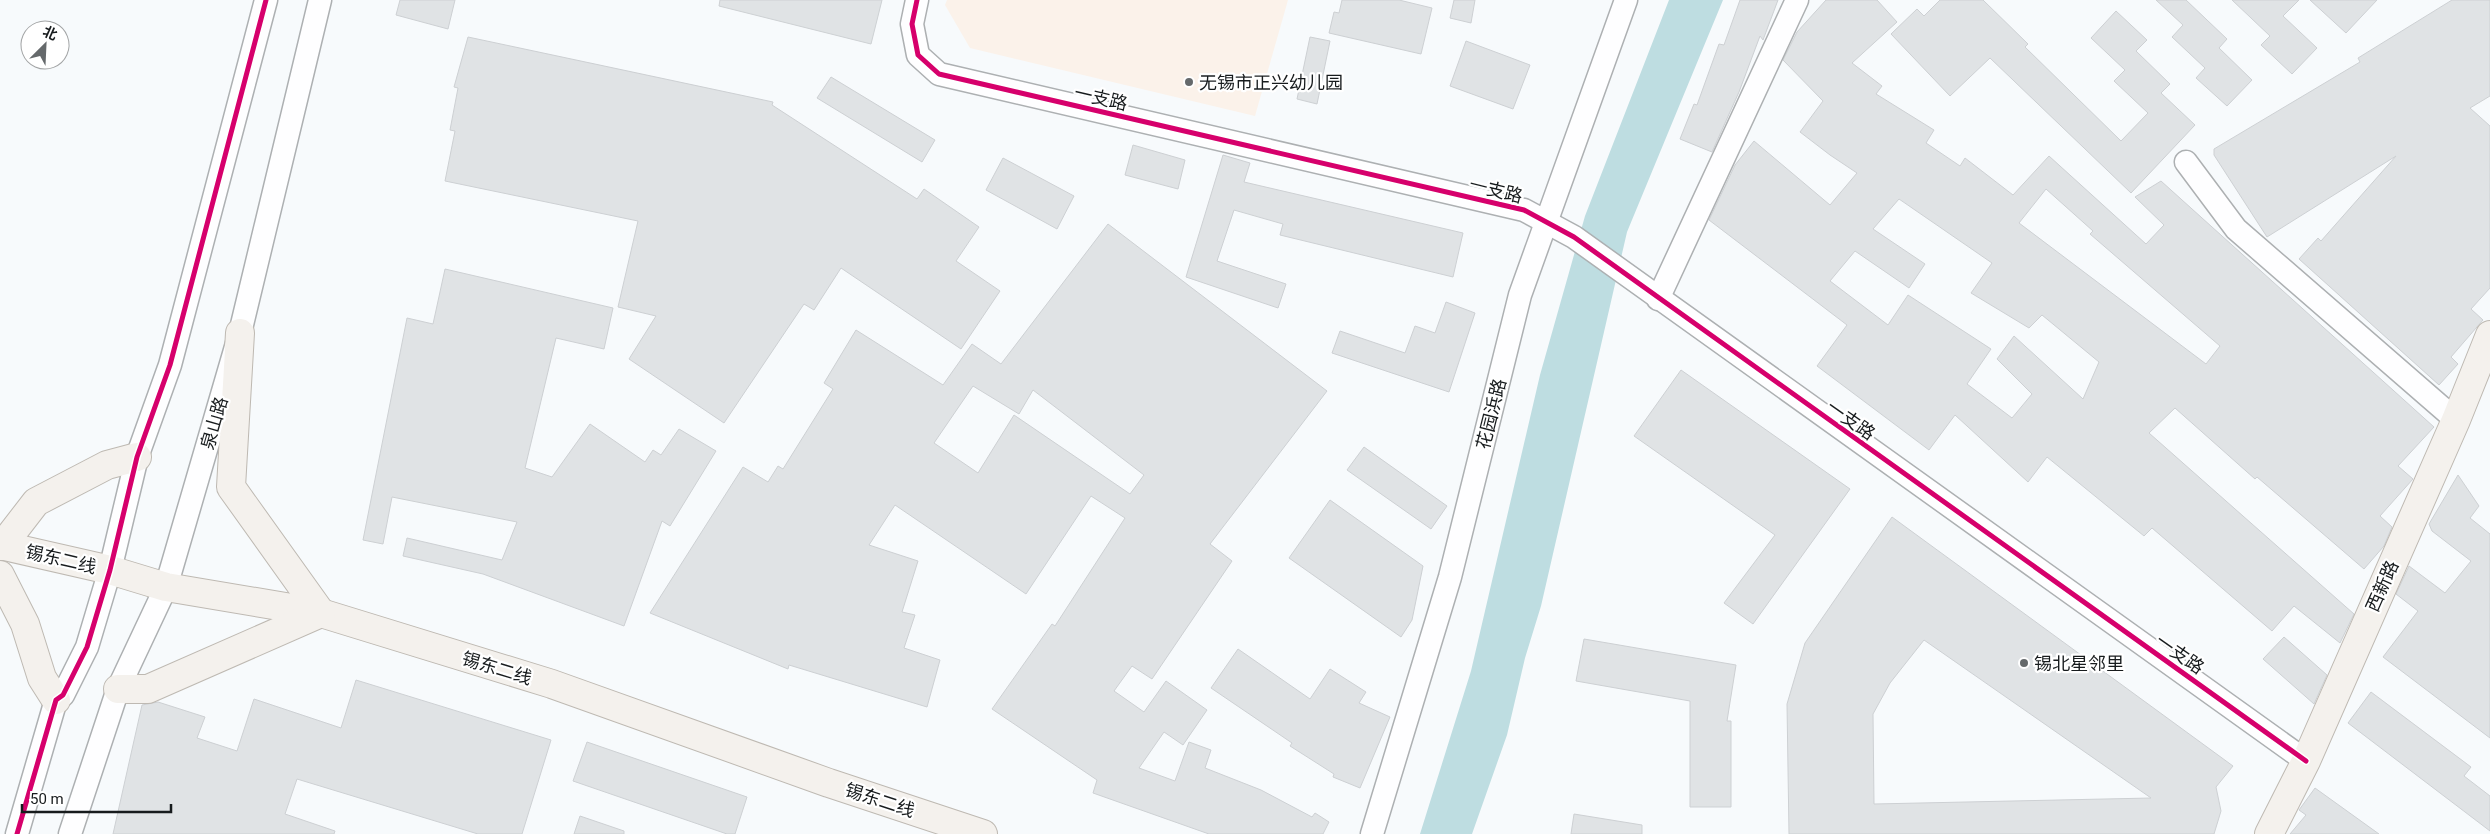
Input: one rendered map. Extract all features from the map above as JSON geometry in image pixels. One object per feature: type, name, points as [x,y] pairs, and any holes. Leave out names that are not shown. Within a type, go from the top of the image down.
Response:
[{"type":"main road","points":[[118,689],[148,689],[321,613],[231,487],[240,333]]},
{"type":"main road","name":"西新路","points":[[2269,834],[2306,760],[2456,420],[2490,335]]},
{"type":"main road","points":[[1,546],[36,502],[107,465],[137,457]]},
{"type":"main road","name":"锡东二线","points":[[1,546],[110,570],[166,586],[321,613],[552,684],[829,783],[983,834]]},
{"type":"main road","points":[[0,575],[25,624],[42,678],[56,700]]},
{"type":"street","points":[[17,834],[56,700],[63,695],[87,647],[110,570],[137,457],[170,365],[266,0]]},
{"type":"street","name":"泉山路","points":[[70,834],[118,689],[166,586],[240,333],[320,0]]},
{"type":"street","name":"一支路","points":[[917,0],[912,24],[918,55],[939,74],[1524,210],[1574,237],[1638,286],[2306,760]]},
{"type":"street","name":"花园浜路","points":[[1372,834],[1450,577],[1520,295],[1626,0]]},
{"type":"street","points":[[1658,299],[1797,0]]},
{"type":"street","points":[[2186,162],[2236,229],[2456,420]]},
{"type":"shaded area","name":"无锡市正兴幼儿园","points":[[947,0],[1288,0],[1255,116],[970,48],[945,5]]},
{"type":"water","points":[[1669,0],[1723,0],[1627,232],[1541,606],[1525,658],[1507,735],[1472,834],[1420,834],[1471,671],[1540,375],[1585,216]]},
{"type":"building","points":[[400,0],[455,0],[448,29],[396,15]]},
{"type":"building","points":[[720,0],[882,0],[871,44],[719,6]]},
{"type":"building","points":[[1342,0],[1399,0],[1432,8],[1421,54],[1329,33],[1334,12],[1339,13]]},
{"type":"building","points":[[1454,0],[1475,0],[1471,23],[1450,18]]},
{"type":"building","points":[[1740,0],[1778,0],[1763,40],[1760,36],[1739,92],[1712,152],[1680,139],[1694,104],[1697,105],[1719,44],[1724,45]]},
{"type":"building","points":[[1826,0],[1877,0],[1897,22],[1852,63],[1882,86],[1876,94],[1934,130],[1926,143],[1960,166],[1965,158],[2013,195],[2049,156],[2146,244],[2164,225],[2135,197],[2161,181],[2434,427],[2398,466],[2413,479],[2380,516],[2392,527],[2384,546],[2364,569],[2257,477],[2255,479],[2175,408],[2149,433],[2354,614],[2340,643],[2294,606],[2272,631],[2152,528],[2144,536],[2047,457],[2028,482],[1955,415],[1929,450],[1817,366],[1847,325],[1709,220],[1735,165],[1754,141],[1830,205],[1857,173],[1800,132],[1823,101],[1783,60],[1797,32]],"holes":[[[2046,189],[2093,231],[2090,234],[2220,346],[2206,364],[2019,223]],[[1899,199],[1992,263],[1971,293],[2029,328],[2042,315],[2099,362],[2083,399],[2014,336],[1997,359],[2032,394],[2012,418],[1967,384],[1991,349],[1908,295],[1888,325],[1830,281],[1855,251],[1909,288],[1925,264],[1873,229]]]},
{"type":"building","points":[[1940,0],[1983,0],[2028,44],[2025,47],[2121,141],[2148,113],[2114,81],[2125,70],[2091,38],[2116,11],[2147,40],[2136,51],[2170,84],[2161,93],[2195,125],[2131,193],[1990,58],[1950,96],[1891,34],[1917,9],[1924,16]]},
{"type":"building","points":[[2156,0],[2186,0],[2227,39],[2219,48],[2252,80],[2227,106],[2196,78],[2205,68],[2172,37],[2183,25]]},
{"type":"building","points":[[2232,0],[2299,0],[2283,16],[2317,48],[2292,74],[2261,45],[2270,36]]},
{"type":"building","points":[[2310,0],[2377,0],[2346,33]]},
{"type":"building","points":[[2452,0],[2490,0],[2490,96],[2470,108],[2490,126],[2490,288],[2471,309],[2483,320],[2451,357],[2458,364],[2439,385],[2299,259],[2318,238],[2321,241],[2396,156],[2267,237],[2214,155],[2214,149],[2360,62],[2358,58]]},
{"type":"building","points":[[468,37],[773,102],[772,105],[917,199],[924,189],[979,227],[956,261],[1000,291],[961,349],[841,268],[814,310],[804,304],[724,423],[629,359],[656,316],[618,307],[638,221],[445,181],[455,131],[450,130],[458,88],[454,87]]},
{"type":"building","points":[[1310,37],[1330,41],[1317,104],[1297,99]]},
{"type":"building","points":[[1466,41],[1530,65],[1513,109],[1450,86]]},
{"type":"building","points":[[831,77],[935,140],[922,162],[817,98]]},
{"type":"building","points":[[1133,145],[1185,160],[1178,189],[1125,175]]},
{"type":"building","points":[[1223,155],[1250,163],[1244,182],[1463,233],[1453,277],[1280,235],[1283,224],[1234,210],[1217,261],[1286,284],[1278,308],[1186,277]]},
{"type":"building","points":[[1003,158],[1074,196],[1057,229],[986,190]]},
{"type":"building","points":[[1108,224],[1327,391],[1210,544],[1232,561],[1152,679],[1132,666],[1114,691],[1144,712],[1166,681],[1207,710],[1183,745],[1164,732],[1139,768],[1175,781],[1189,742],[1211,750],[1205,768],[1261,790],[1312,817],[1315,813],[1329,822],[1323,834],[1209,834],[1093,793],[1097,780],[992,709],[1052,624],[1055,626],[1125,518],[1091,496],[1026,594],[895,505],[869,545],[918,561],[902,612],[915,615],[904,648],[940,660],[927,707],[789,665],[788,669],[650,613],[743,467],[768,482],[778,466],[783,469],[833,389],[824,383],[856,330],[943,385],[972,344],[1001,364]],"holes":[[[973,386],[1019,414],[1033,390],[1144,475],[1130,494],[1014,415],[978,473],[934,443]]]},
{"type":"building","points":[[445,269],[613,308],[604,349],[556,338],[525,468],[552,477],[590,424],[645,462],[653,450],[661,455],[679,429],[716,451],[670,526],[662,521],[624,626],[483,574],[403,556],[407,538],[502,560],[517,522],[392,497],[383,544],[363,540],[407,318],[433,324]]},
{"type":"building","points":[[1446,302],[1475,313],[1449,392],[1332,353],[1340,331],[1405,353],[1415,326],[1435,333]]},
{"type":"building","points":[[1681,370],[1850,489],[1753,624],[1724,603],[1775,535],[1634,436]]},
{"type":"building","points":[[1364,447],[1447,506],[1431,529],[1347,470]]},
{"type":"building","points":[[2458,475],[2479,506],[2470,518],[2490,534],[2490,738],[2383,657],[2418,611],[2396,594],[2409,566],[2445,593],[2471,561],[2432,531],[2429,524]]},
{"type":"building","points":[[1330,500],[1423,566],[1412,620],[1401,637],[1289,558]]},
{"type":"building","name":"锡北星邻里","points":[[1892,517],[2233,766],[2216,787],[2221,811],[2214,834],[1789,834],[1787,704],[1805,643]],"holes":[[[1924,640],[2151,798],[1874,804],[1873,714],[1890,683]]]},
{"type":"building","points":[[2284,637],[2327,675],[2314,704],[2263,659]]},
{"type":"building","points":[[1584,639],[1736,665],[1727,721],[1731,721],[1731,807],[1690,807],[1690,701],[1576,681]]},
{"type":"building","points":[[1238,649],[1310,699],[1330,669],[1366,692],[1359,703],[1390,717],[1360,788],[1333,777],[1334,774],[1290,746],[1292,743],[1211,688]]},
{"type":"building","points":[[356,680],[551,740],[522,834],[478,834],[297,779],[285,814],[335,831],[334,834],[113,834],[142,705],[158,702],[205,717],[197,738],[237,751],[254,699],[341,728]]},
{"type":"building","points":[[2371,692],[2471,767],[2464,776],[2490,796],[2490,831],[2348,723]]},
{"type":"building","points":[[587,742],[747,797],[735,834],[727,834],[573,781]]},
{"type":"building","points":[[2315,788],[2379,834],[2290,834],[2306,815],[2299,810]]},
{"type":"building","points":[[1574,814],[1642,825],[1642,834],[1571,834]]},
{"type":"building","points":[[580,816],[624,831],[624,834],[574,834]]},
{"type":"cycle path","points":[[17,834],[56,700],[63,695],[87,647],[110,570],[137,457],[170,365],[266,0]]},
{"type":"cycle path","points":[[917,0],[912,24],[918,55],[939,74],[1524,210],[1574,237],[2306,761]]},
{"type":"place","name":"无锡市正兴幼儿园","points":[[1189,82]]},
{"type":"place","name":"锡北星邻里","points":[[2024,663]]}]
